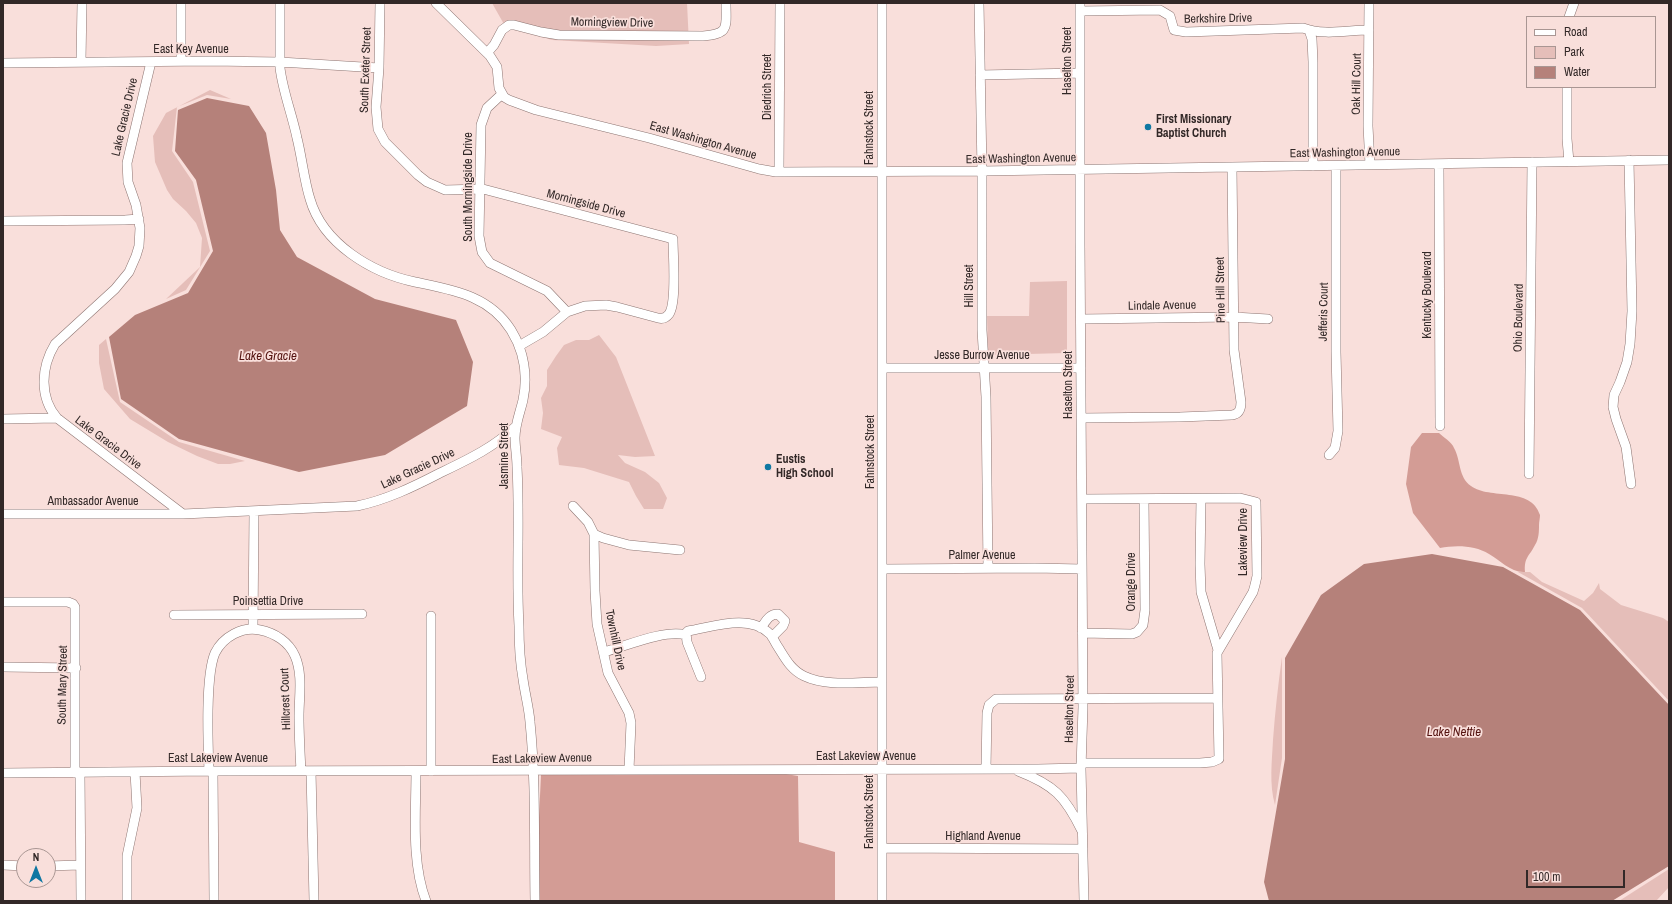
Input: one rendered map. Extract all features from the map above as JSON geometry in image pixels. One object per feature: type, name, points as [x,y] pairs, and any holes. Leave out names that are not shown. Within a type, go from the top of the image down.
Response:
[{"type":"street","points":[[81,61],[82,3]]},
{"type":"street","points":[[181,3],[181,61]]},
{"type":"street","points":[[280,3],[281,77],[296,132],[310,199],[324,230],[353,255],[376,269],[403,279],[457,291],[480,301],[506,322],[519,346],[543,332],[568,312]]},
{"type":"street","name":"South Exeter Street","points":[[380,3],[380,68],[376,121],[380,135],[398,156],[418,175],[434,186],[452,190],[480,189]]},
{"type":"street","points":[[436,3],[487,53],[497,67],[499,88],[502,94]]},
{"type":"street","name":"Morningview Drive","points":[[487,53],[494,45],[502,30],[508,25],[565,35],[716,35],[725,28],[727,20],[726,3]]},
{"type":"street","name":"Diedrich Street","points":[[779,172],[780,3]]},
{"type":"street","name":"Fahnstock Street","points":[[882,3],[882,901]]},
{"type":"street","name":"Hill Street","points":[[979,3],[982,171],[982,330],[986,397],[988,568]]},
{"type":"street","name":"Oak Hill Court","points":[[1369,3],[1368,126],[1370,165]]},
{"type":"street","points":[[1570,16],[1574,3]]},
{"type":"street","name":"Berkshire Drive","points":[[1080,7],[1160,10],[1170,16],[1174,30],[1186,32],[1303,28],[1308,30],[1339,32],[1369,30]]},
{"type":"street","name":"Haselton Street","points":[[1080,7],[1083,699],[1081,766],[1084,901]]},
{"type":"street","points":[[1308,30],[1312,39],[1313,62],[1313,166]]},
{"type":"street","name":"East Key Avenue","points":[[3,63],[81,61],[280,62],[380,68]]},
{"type":"street","name":"Lake Gracie Drive","points":[[151,62],[127,163],[128,182],[139,218],[139,246],[129,272],[115,289],[55,344],[51,351],[44,370],[45,393],[50,408],[57,418],[183,514],[254,512],[357,506],[369,503],[413,486],[484,452],[515,427]]},
{"type":"street","points":[[980,75],[1080,73]]},
{"type":"street","points":[[1567,88],[1567,139],[1569,162]]},
{"type":"street","name":"East Washington Avenue","points":[[502,94],[509,100],[536,110],[649,138],[759,170],[779,172],[1081,170],[1669,160]]},
{"type":"street","name":"South Morningside Drive","points":[[502,94],[487,108],[481,125],[479,236],[482,252],[486,259],[499,269],[547,291],[568,312]]},
{"type":"street","points":[[1629,160],[1632,311],[1630,344],[1627,362],[1614,395],[1613,407],[1626,447],[1631,484]]},
{"type":"street","name":"Ohio Boulevard","points":[[1530,474],[1532,162]]},
{"type":"street","name":"Kentucky Boulevard","points":[[1439,164],[1440,426]]},
{"type":"street","name":"Jefferis Court","points":[[1329,455],[1335,448],[1338,432],[1336,352],[1336,166]]},
{"type":"street","name":"Pine Hill Street","points":[[1081,418],[1232,415],[1238,412],[1241,402],[1236,368],[1234,317],[1232,167]]},
{"type":"street","name":"Morningside Drive","points":[[480,189],[513,196],[673,240],[673,299],[670,314],[666,317],[658,318],[606,305],[585,306],[568,312]]},
{"type":"street","points":[[3,221],[125,220],[139,218]]},
{"type":"street","name":"Lindale Avenue","points":[[1081,319],[1234,317],[1268,319]]},
{"type":"street","name":"Jasmine Street","points":[[519,346],[524,365],[525,378],[522,402],[515,427],[519,625],[521,664],[530,724],[533,771],[535,901]]},
{"type":"street","name":"Jesse Burrow Avenue","points":[[882,368],[1081,368]]},
{"type":"street","points":[[3,419],[57,418]]},
{"type":"street","name":"Orange Drive","points":[[1082,633],[1132,634],[1141,629],[1143,625],[1146,610],[1144,498]]},
{"type":"street","points":[[986,769],[987,713],[992,701],[1000,698],[1217,698],[1218,650],[1201,592],[1201,498],[1082,499]]},
{"type":"street","name":"Lakeview Drive","points":[[1201,498],[1240,498],[1256,502],[1257,576],[1255,585],[1253,592],[1218,650]]},
{"type":"street","points":[[573,506],[588,522],[594,534],[614,542],[629,545],[680,550]]},
{"type":"street","points":[[214,901],[209,703],[212,663],[215,654],[224,641],[238,632],[253,628],[254,512]]},
{"type":"street","name":"Ambassador Avenue","points":[[3,514],[183,514]]},
{"type":"street","name":"Townhill Drive","points":[[594,534],[597,624],[608,673],[630,713],[629,770]]},
{"type":"street","name":"Palmer Avenue","points":[[882,569],[1082,569]]},
{"type":"street","name":"South Mary Street","points":[[3,602],[68,602],[73,604],[76,609],[77,773],[81,901]]},
{"type":"street","name":"Poinsettia Drive","points":[[174,615],[362,614]]},
{"type":"street","points":[[761,628],[767,619],[772,615],[778,614],[782,616],[785,621],[784,626],[772,637]]},
{"type":"street","points":[[431,616],[431,771]]},
{"type":"street","points":[[686,635],[688,631],[734,622],[745,623],[761,628],[772,637],[790,666],[810,679],[830,682],[882,682]]},
{"type":"street","name":"Hillcrest Court","points":[[253,628],[273,634],[281,639],[292,650],[296,657],[299,678],[301,771]]},
{"type":"street","points":[[604,652],[674,632],[686,635]]},
{"type":"street","points":[[686,635],[702,676]]},
{"type":"street","points":[[3,667],[76,668]]},
{"type":"street","name":"East Lakeview Avenue","points":[[3,773],[1013,769],[1200,763],[1212,762],[1219,759],[1217,698]]},
{"type":"street","points":[[1013,769],[1039,779],[1055,790],[1069,806],[1083,834]]},
{"type":"street","points":[[312,771],[314,901]]},
{"type":"street","points":[[416,771],[418,873],[426,901]]},
{"type":"street","points":[[127,901],[127,856],[137,808],[135,772]]},
{"type":"street","name":"Highland Avenue","points":[[882,848],[1083,849]]},
{"type":"street","points":[[3,865],[16,866]]},
{"type":"street","points":[[56,866],[80,865]]},
{"type":"green space","points":[[492,3],[687,3],[689,44],[656,46],[552,40],[505,26]]},
{"type":"green space","points":[[210,90],[231,99],[207,95],[179,106]]},
{"type":"green space","points":[[177,107],[172,151],[193,182],[210,251],[186,290],[166,299],[200,267],[202,238],[196,223],[173,199],[167,190],[155,162],[153,136],[166,113]]},
{"type":"green space","points":[[1067,281],[1067,353],[988,355],[987,316],[1029,316],[1030,282]]},
{"type":"green space","points":[[599,335],[616,357],[655,456],[635,457],[618,455],[625,463],[645,472],[659,483],[667,498],[663,509],[644,509],[629,482],[584,468],[559,465],[557,448],[562,437],[541,429],[543,413],[541,398],[547,386],[547,370],[564,345],[576,340],[589,340]]},
{"type":"green space","points":[[106,339],[120,402],[179,442],[245,461],[230,464],[218,464],[168,442],[130,419],[104,389],[99,363],[99,345]]},
{"type":"green space","points":[[1518,572],[1530,572],[1542,582],[1584,601],[1593,593],[1599,583],[1600,589],[1621,605],[1663,618],[1669,622],[1669,701],[1582,608]]},
{"type":"green space","points":[[1282,657],[1282,758],[1275,805],[1271,781],[1273,740]]},
{"type":"green space","points":[[1669,869],[1669,887],[1657,900],[1619,901]]},
{"type":"shaded area","points":[[1422,433],[1439,433],[1453,446],[1464,478],[1471,486],[1479,490],[1519,497],[1528,500],[1535,506],[1540,515],[1538,535],[1536,543],[1526,560],[1525,572],[1520,572],[1510,568],[1489,554],[1471,547],[1452,546],[1440,548],[1413,513],[1406,484],[1411,447]]},
{"type":"shaded area","points":[[780,773],[798,776],[799,842],[835,852],[835,901],[535,901],[541,775]]},
{"type":"water","name":"Lake Gracie","points":[[207,98],[249,106],[266,133],[276,190],[280,230],[297,257],[375,299],[456,320],[473,362],[467,406],[385,455],[299,472],[179,439],[121,399],[109,337],[135,315],[188,293],[213,251],[196,180],[175,151],[178,110]]},
{"type":"water","name":"Lake Nettie","points":[[1432,554],[1503,567],[1580,610],[1669,705],[1669,866],[1612,901],[1269,901],[1264,882],[1285,759],[1285,658],[1321,595],[1364,564]]},
{"type":"place","name":"First Missionary Baptist Church","points":[[1148,127]]},
{"type":"place","name":"Eustis High School","points":[[768,467]]}]
